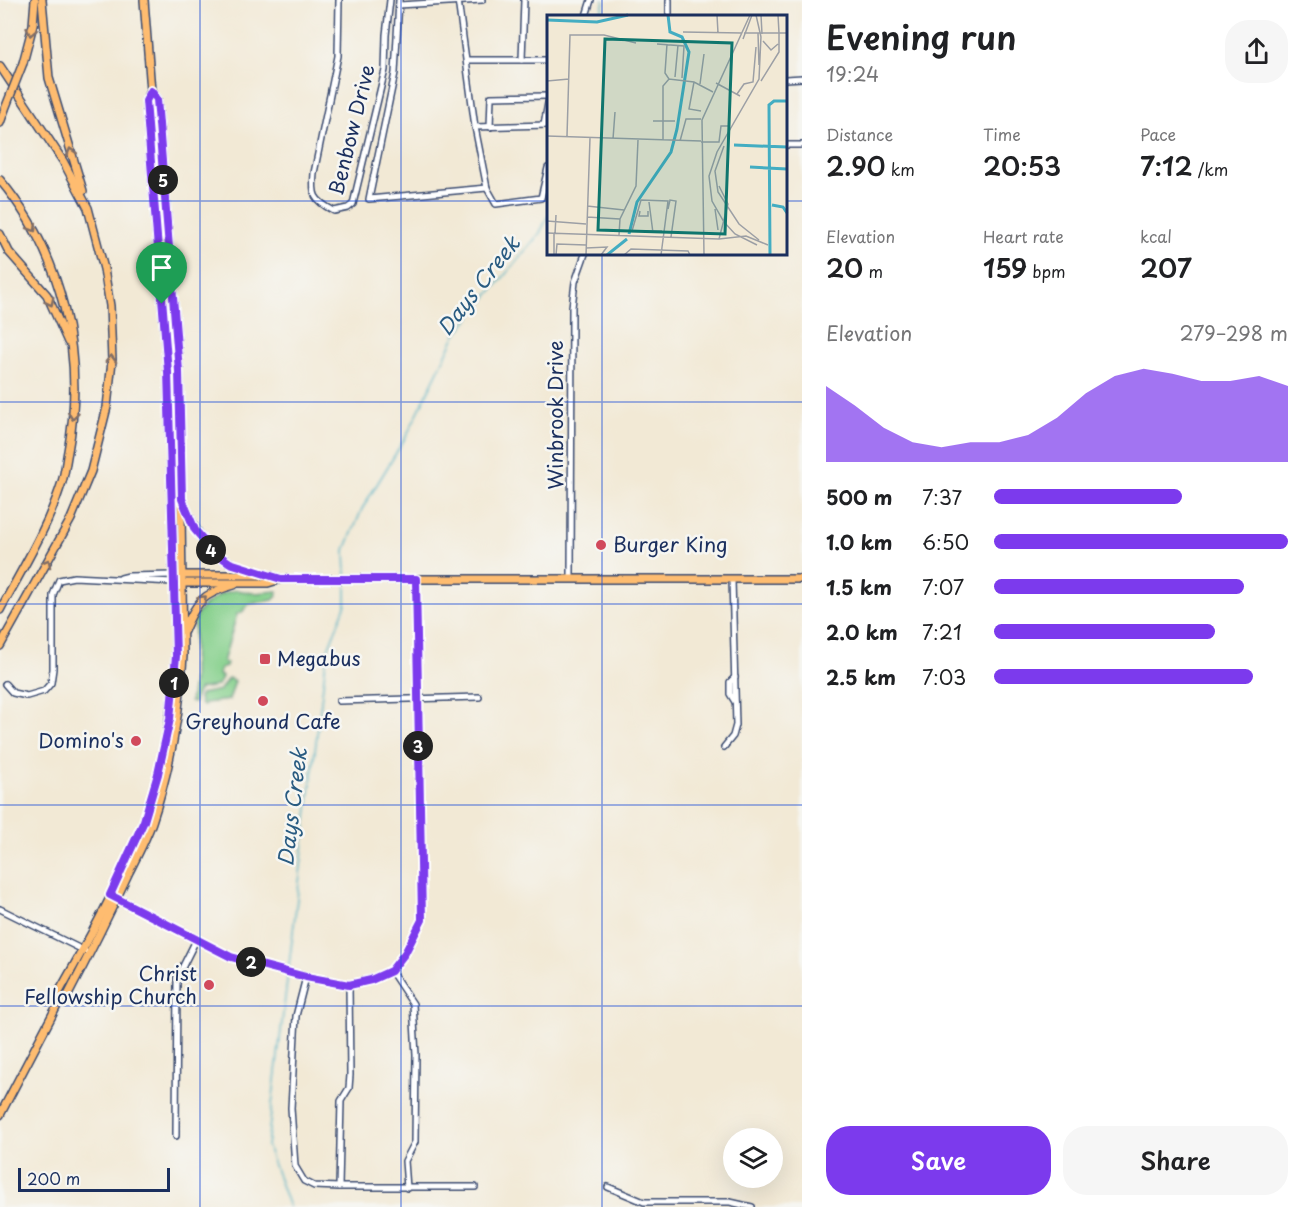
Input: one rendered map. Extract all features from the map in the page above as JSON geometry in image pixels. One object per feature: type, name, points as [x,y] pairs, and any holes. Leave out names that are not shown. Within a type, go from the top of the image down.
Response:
[{"type":"main road","points":[[0,123],[23,63],[33,25],[35,0]]},
{"type":"main road","points":[[0,646],[71,519],[91,471],[107,407],[112,362],[110,306],[104,269],[49,78],[44,35],[44,0]]},
{"type":"main road","points":[[144,0],[151,91],[146,101],[168,372],[173,578],[179,664]]},
{"type":"main road","points":[[0,66],[63,161],[88,208]]},
{"type":"main road","points":[[0,1115],[57,1004],[58,994],[86,952],[152,824],[167,770],[177,720],[179,664],[183,633],[179,371],[157,99],[151,91]]},
{"type":"main road","points":[[0,180],[42,243],[52,266],[60,289],[72,352],[75,395],[71,434],[62,481],[42,533],[0,610]]},
{"type":"main road","points":[[0,234],[9,252],[47,295],[72,352]]},
{"type":"main road","points":[[182,499],[195,530],[221,558],[239,567],[281,579],[802,579]]},
{"type":"main road","points":[[182,579],[268,575]]},
{"type":"main road","points":[[173,578],[238,584],[268,583],[281,579]]},
{"type":"main road","points":[[183,633],[193,610],[202,598],[218,589],[238,584]]},
{"type":"street","name":"Benbow Drive","points":[[339,0],[339,56],[314,172],[313,191],[316,200],[334,211],[348,208],[353,204],[385,70],[390,0]]},
{"type":"street","points":[[458,0],[475,127],[487,188],[496,204],[541,198],[547,176]]},
{"type":"street","points":[[482,0],[399,3],[395,73],[369,199],[487,188]]},
{"type":"street","points":[[522,60],[524,0]]},
{"type":"street","points":[[586,15],[591,0]]},
{"type":"street","points":[[669,0],[670,15]]},
{"type":"street","points":[[467,60],[547,60]]},
{"type":"street","points":[[787,79],[802,78]]},
{"type":"street","points":[[490,126],[491,97],[547,96]]},
{"type":"street","points":[[475,127],[546,125]]},
{"type":"street","name":"Winbrook Drive","points":[[571,579],[572,307],[575,282],[585,255]]},
{"type":"street","points":[[5,684],[10,692],[31,696],[44,691],[51,683],[53,603],[54,591],[59,580],[69,577],[120,578],[129,581],[173,578]]},
{"type":"street","points":[[114,897],[231,957],[298,975],[349,985],[371,980],[391,971],[405,953],[422,920],[416,579]]},
{"type":"street","points":[[724,747],[735,730],[735,702],[739,688],[735,677],[732,579]]},
{"type":"street","points":[[339,701],[479,697]]},
{"type":"street","points":[[0,909],[86,952]]},
{"type":"street","points":[[176,1136],[177,978],[196,940]]},
{"type":"street","points":[[391,971],[413,1004],[416,1055],[415,1142],[405,1161],[407,1188]]},
{"type":"street","points":[[306,977],[296,1016],[291,1108],[295,1166],[304,1181],[314,1186],[339,1187],[475,1187]]},
{"type":"street","points":[[339,1187],[341,1101],[349,1088],[350,1075],[349,985]]},
{"type":"street","points":[[608,1187],[644,1202],[660,1204],[730,1202],[752,1207]]},
{"type":"green space","points":[[236,590],[255,593],[277,591],[277,596],[273,600],[249,604],[237,614],[223,662],[227,663],[226,667],[220,669],[218,675],[222,676],[221,680],[214,686],[200,689],[195,696],[194,703],[190,702],[193,681],[194,623],[197,614],[221,594]]},
{"type":"green space","points":[[228,678],[235,681],[229,700],[201,705],[199,698],[201,694],[220,690]]},
{"type":"waterway","name":"Days Creek","points":[[601,15],[604,0]]},
{"type":"waterway","name":"Days Creek","points":[[346,575],[345,550],[362,509],[407,435],[456,334],[540,233],[547,218]]},
{"type":"waterway","name":"Days Creek","points":[[289,1207],[267,1146],[327,652],[346,604],[346,583]]},
{"type":"place","name":"Burger King","points":[[601,545]]},
{"type":"place","name":"Megabus","points":[[265,659]]},
{"type":"place","name":"Greyhound Cafe","points":[[263,701]]},
{"type":"place","name":"Domino's","points":[[136,741]]},
{"type":"place","name":"Christ Fellowship Church","points":[[209,985]]},
{"type":"route","points":[[151,91],[157,99],[179,371],[182,499],[195,530],[221,558],[239,567],[281,579],[416,579],[422,920],[405,953],[391,971],[371,980],[349,985],[340,984],[231,957],[110,895],[144,821],[162,759],[175,678],[168,372],[162,304],[146,101],[151,91]]}]
